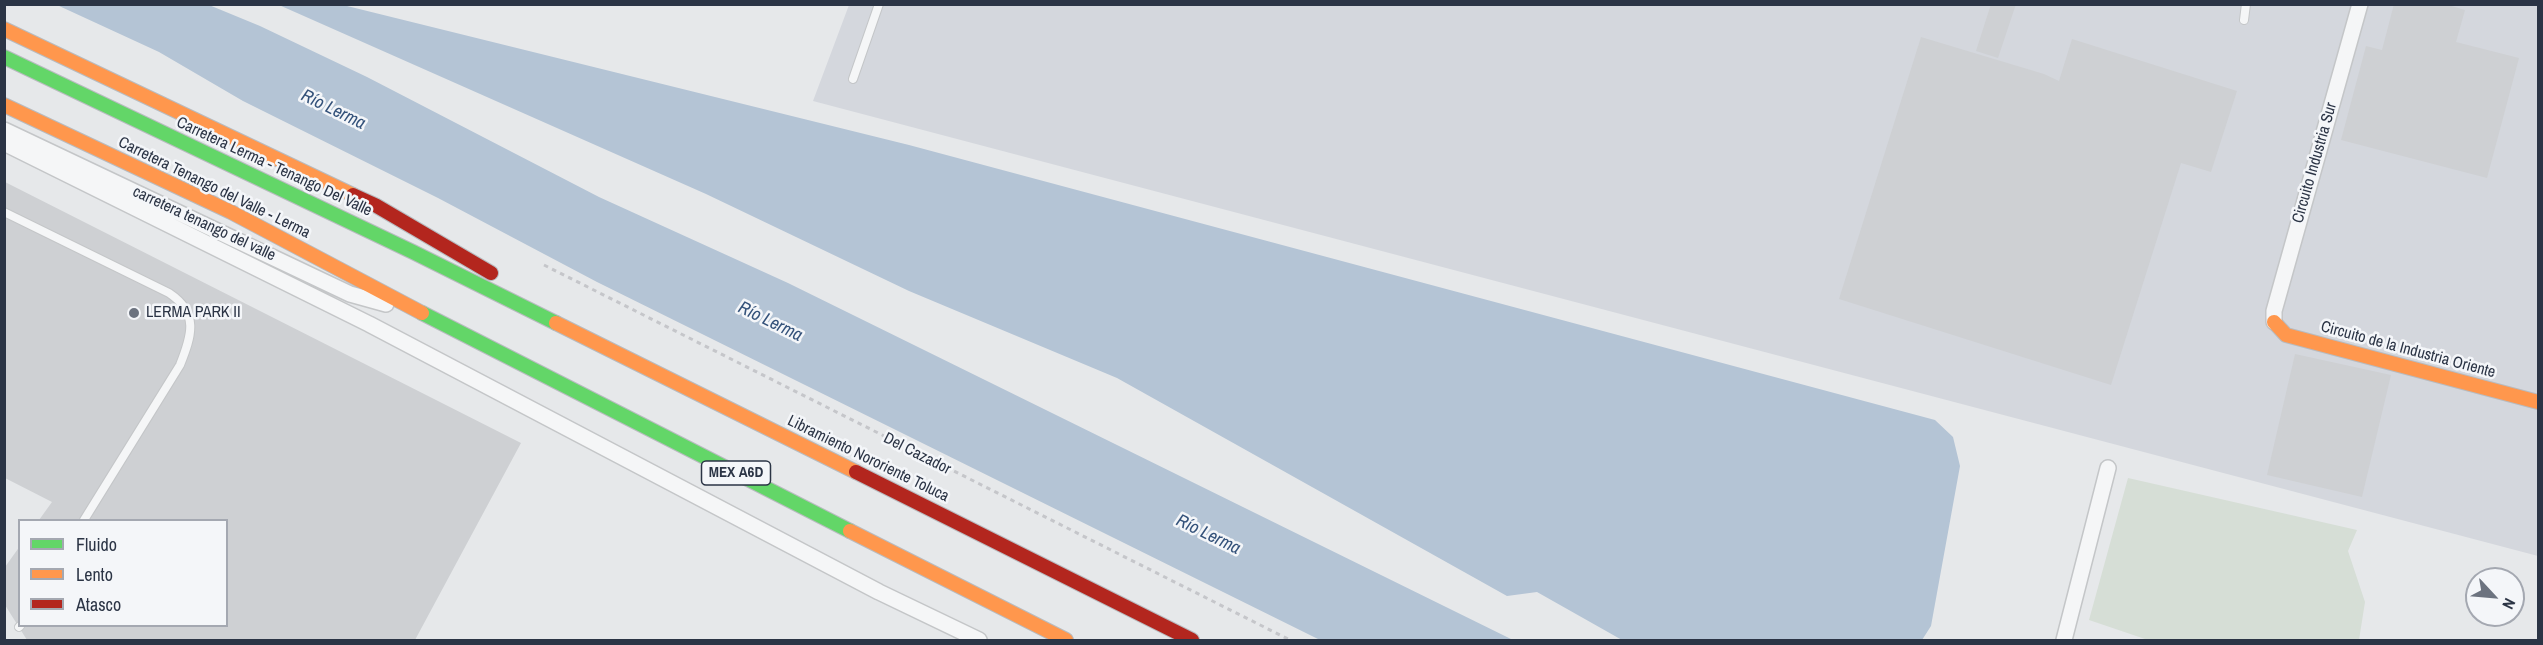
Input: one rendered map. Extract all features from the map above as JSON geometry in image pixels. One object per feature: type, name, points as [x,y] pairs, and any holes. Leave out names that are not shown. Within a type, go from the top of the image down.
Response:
[{"type":"highway","points":[[4,29],[375,205],[476,263],[510,286],[528,309]]},
{"type":"highway","name":"Carretera Lerma - Tenango Del Valle","points":[[11,60],[528,309]]},
{"type":"highway","name":"Carretera Tenango del Valle - Lerma","points":[[4,105],[242,218],[406,306]]},
{"type":"highway","name":"MEX A6D","points":[[406,306],[1066,640]]},
{"type":"highway","name":"Libramiento Nororiente Toluca","points":[[528,309],[1192,640]]},
{"type":"highway","name":"Circuito de la Industria Oriente","points":[[2274,322],[2286,335],[2538,402]]},
{"type":"street","name":"Circuito Industria Sur","points":[[2274,322],[2274,311],[2360,4]]},
{"type":"street","name":"carretera tenango del valle","points":[[4,130],[350,294],[375,303],[406,306]]},
{"type":"street","points":[[4,142],[369,324],[879,592],[979,640]]},
{"type":"street","points":[[2064,640],[2108,468]]},
{"type":"lane","points":[[853,79],[879,4]]},
{"type":"lane","points":[[2244,20],[2246,4]]},
{"type":"lane","points":[[4,212],[169,293],[184,302],[191,322],[187,345],[180,365],[85,519]]},
{"type":"path","name":"Del Cazador","points":[[544,265],[1290,640]]},
{"type":"shaded area","points":[[849,5],[2538,5],[2538,556],[813,101]]},
{"type":"shaded area","points":[[2128,478],[2357,530],[2348,551],[2365,602],[2359,640],[2148,640],[2089,620]]},
{"type":"water","name":"Río Lerma","points":[[57,5],[209,5],[260,26],[367,77],[599,197],[788,283],[1513,640],[1320,640],[597,282],[438,198],[243,101],[159,52]]},
{"type":"water","points":[[279,5],[343,5],[909,145],[1935,420],[1953,437],[1960,466],[1931,626],[1922,640],[1622,640],[1537,592],[1507,596],[1117,378],[909,291],[706,194]]},
{"type":"building","points":[[1991,4],[2016,4],[1998,58],[1976,51]]},
{"type":"building","points":[[2394,4],[2445,4],[2465,10],[2456,42],[2519,58],[2487,178],[2341,140],[2366,46],[2382,50]]},
{"type":"building","points":[[1921,37],[2044,74],[2059,81],[2072,39],[2237,91],[2211,172],[2181,163],[2111,385],[1839,299]]},
{"type":"building","name":"LERMA PARK II","points":[[5,182],[521,443],[415,640],[27,640],[19,627],[228,627],[228,519],[40,519],[52,502],[5,478]]},
{"type":"building","points":[[2295,354],[2391,375],[2362,497],[2267,475]]},
{"type":"building","name":"LERMA PARK II","points":[[18,549],[18,626],[5,605],[5,567]]},
{"type":"traffic: fast","points":[[4,57],[413,252],[556,323]]},
{"type":"traffic: fast","points":[[422,313],[850,531]]},
{"type":"traffic: slow","points":[[4,29],[353,195]]},
{"type":"traffic: slow","points":[[4,105],[231,212],[422,313]]},
{"type":"traffic: slow","points":[[2274,322],[2286,335],[2538,402]]},
{"type":"traffic: slow","points":[[556,323],[856,472]]},
{"type":"traffic: slow","points":[[850,531],[1066,640]]},
{"type":"traffic: jam","points":[[353,195],[375,205],[491,273]]},
{"type":"traffic: jam","points":[[856,472],[1192,640]]},
{"type":"place","name":"LERMA PARK II","points":[[134,313]]}]
